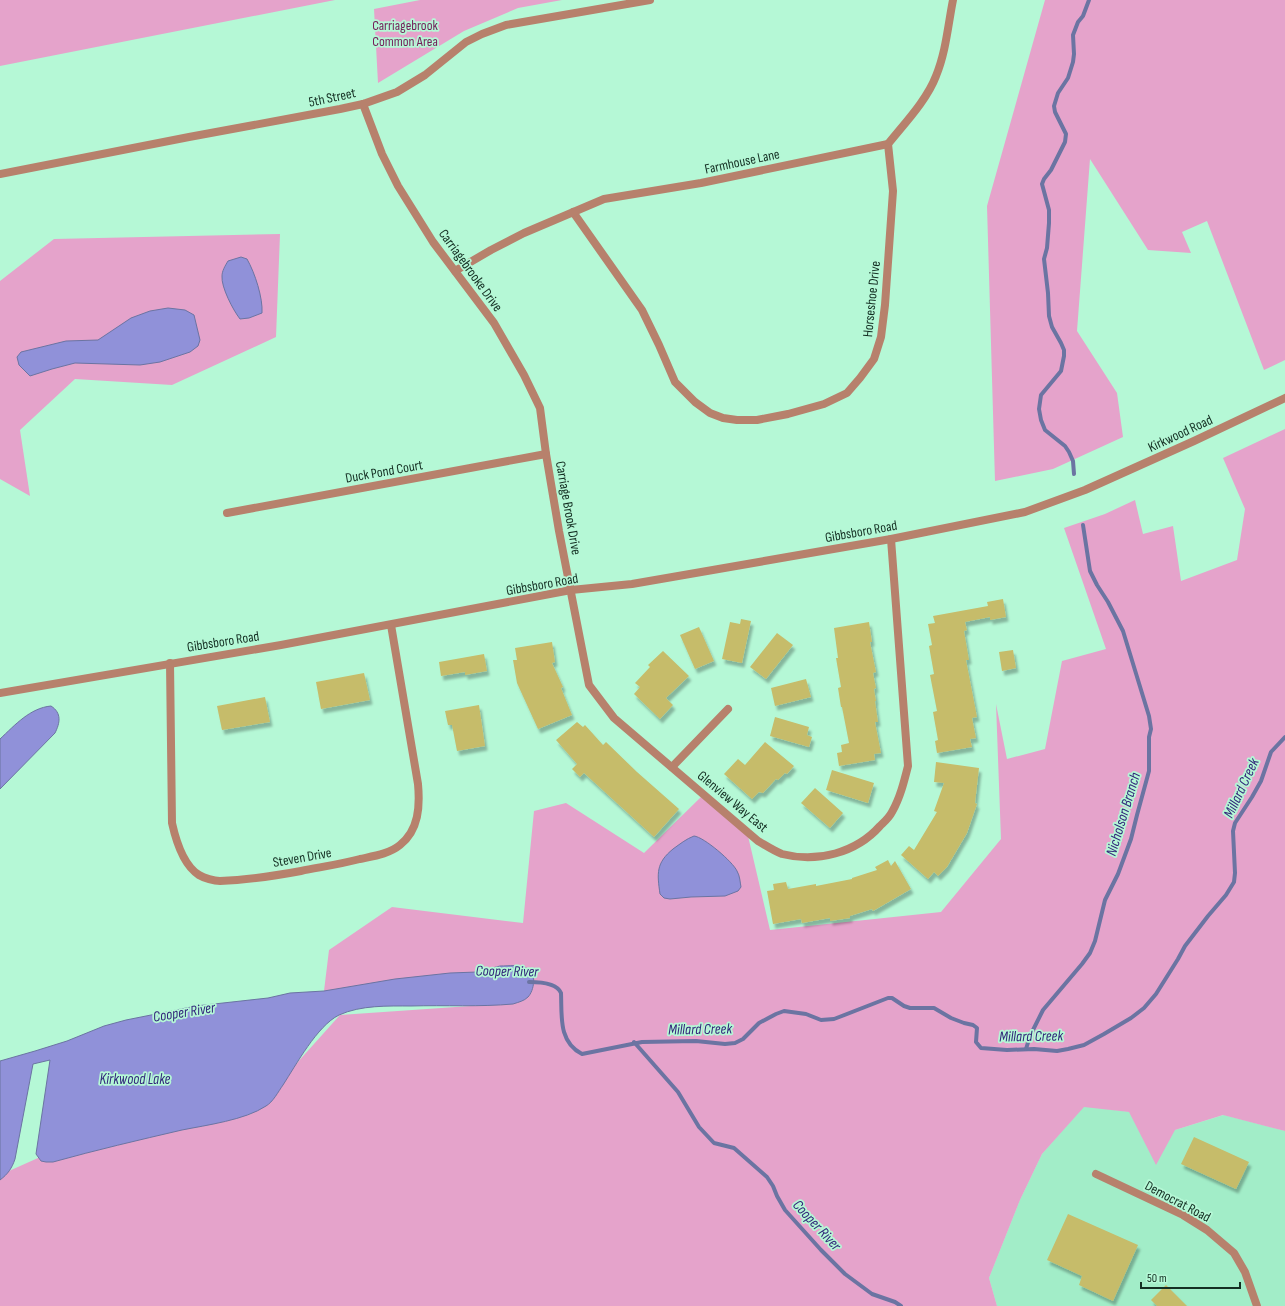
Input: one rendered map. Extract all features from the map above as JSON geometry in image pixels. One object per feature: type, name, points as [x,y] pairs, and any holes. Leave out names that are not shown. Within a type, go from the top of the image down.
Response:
[{"type":"street","name":"5th Street","points":[[0,174],[363,104],[397,92],[425,75],[466,42],[506,25],[650,0]]},
{"type":"street","points":[[888,144],[924,97],[936,76],[944,49],[953,0]]},
{"type":"street","name":"Carriagebrooke Drive","points":[[363,104],[382,154],[398,186],[433,242],[494,323],[524,375],[540,408],[546,454]]},
{"type":"street","name":"Farmhouse Lane","points":[[455,272],[491,250],[524,233],[604,199],[701,183],[888,144]]},
{"type":"street","name":"Horseshoe Drive","points":[[573,212],[642,310],[675,382],[695,402],[710,413],[723,418],[737,420],[757,420],[788,414],[824,404],[847,393],[874,359],[881,338],[885,305],[893,191],[888,144]]},
{"type":"street","name":"Kirkwood Road","points":[[1085,490],[1285,398]]},
{"type":"street","name":"Duck Pond Court","points":[[227,513],[546,454]]},
{"type":"street","name":"Carriage Brook Drive","points":[[546,454],[571,590]]},
{"type":"street","name":"Gibbsboro Road","points":[[0,693],[391,625],[571,590],[632,584],[891,539],[1026,512],[1085,490]]},
{"type":"street","name":"Glenview Way East","points":[[571,590],[589,685],[614,718],[758,841],[781,853],[803,858],[826,856],[848,850],[873,834],[891,814],[900,795],[908,766],[891,539]]},
{"type":"street","name":"Steven Drive","points":[[170,663],[172,823],[175,837],[183,855],[192,870],[201,876],[218,881],[269,877],[344,863],[388,852],[401,844],[411,831],[417,819],[420,802],[418,784],[391,625]]},
{"type":"street","points":[[672,767],[728,709]]},
{"type":"street","name":"Democrat Road","points":[[1096,1174],[1184,1215],[1207,1230],[1234,1253],[1245,1272],[1257,1306]]},
{"type":"shaded area","points":[[1084,1106],[1129,1112],[1175,1130],[1224,1115],[1285,1131],[1285,1306],[997,1306],[989,1278],[1020,1200],[1042,1154]]},
{"type":"green space","points":[[0,0],[335,0],[0,66]]},
{"type":"green space","name":"Carriagebrook Common Area","points":[[420,0],[562,0],[518,8],[464,31],[378,83],[374,9]]},
{"type":"green space","points":[[1045,0],[1285,0],[1285,360],[1264,370],[1207,221],[1182,232],[1191,253],[1148,250],[1090,159],[1077,331],[1117,393],[1123,437],[1053,469],[995,481],[987,206]]},
{"type":"green space","points":[[280,234],[276,337],[172,385],[75,379],[20,430],[30,496],[0,479],[0,281],[54,239]]},
{"type":"green space","points":[[1285,429],[1285,1131],[1223,1115],[1175,1130],[1156,1165],[1129,1112],[1084,1107],[1042,1154],[1020,1200],[989,1278],[997,1306],[0,1306],[0,1175],[38,1158],[251,1114],[340,1015],[513,1003],[324,991],[329,950],[392,907],[523,923],[534,811],[566,803],[644,853],[701,797],[748,836],[770,930],[941,912],[1001,839],[996,704],[1007,759],[1045,749],[1062,661],[1106,649],[1064,528],[1105,514],[1135,500],[1143,534],[1173,526],[1181,581],[1237,560],[1245,509],[1223,458]]},
{"type":"water","points":[[241,257],[247,259],[256,278],[260,293],[262,313],[249,318],[240,319],[225,292],[222,276],[223,270],[228,261]]},
{"type":"water","points":[[168,308],[185,310],[194,315],[200,340],[198,346],[190,352],[160,362],[140,365],[75,363],[30,376],[19,365],[17,357],[21,352],[66,341],[98,340],[131,318],[150,311]]},
{"type":"water","points":[[51,706],[57,712],[59,718],[55,733],[0,789],[0,739],[23,718],[43,707]]},
{"type":"water","points":[[694,836],[699,837],[711,845],[734,867],[739,875],[741,887],[738,891],[725,896],[670,899],[664,898],[660,894],[658,874],[663,859],[673,849]]},
{"type":"water","name":"Kirkwood Lake","points":[[500,966],[522,966],[531,971],[534,982],[532,991],[526,998],[513,1004],[501,1005],[384,1006],[356,1009],[347,1012],[331,1020],[323,1028],[315,1037],[273,1099],[269,1104],[257,1111],[226,1121],[101,1149],[53,1162],[41,1161],[36,1154],[50,1060],[33,1064],[15,1159],[9,1171],[0,1180],[0,1061],[67,1041],[104,1026],[196,1006],[268,998],[290,993],[324,991],[395,979],[450,973],[477,972]]},
{"type":"building","points":[[1003,599],[1006,617],[990,620],[990,617],[965,622],[967,630],[964,631],[969,660],[966,660],[977,717],[972,718],[976,738],[970,739],[972,747],[937,753],[935,741],[938,740],[933,712],[937,711],[930,675],[934,674],[929,646],[932,645],[928,624],[935,623],[933,616],[988,606],[987,602]]},
{"type":"building","points":[[741,619],[751,621],[742,663],[722,659],[730,622],[740,624]]},
{"type":"building","points":[[869,622],[872,642],[870,642],[876,672],[873,673],[876,688],[874,689],[878,722],[875,722],[881,753],[874,754],[875,760],[839,766],[837,753],[842,752],[841,745],[849,743],[838,688],[841,687],[836,658],[838,658],[834,628]]},
{"type":"building","points":[[699,627],[714,661],[695,669],[680,635]]},
{"type":"building","points":[[777,633],[793,645],[766,679],[750,667]]},
{"type":"building","points":[[552,642],[555,662],[552,663],[563,687],[561,688],[572,715],[538,729],[517,683],[513,660],[517,660],[515,648]]},
{"type":"building","points":[[1013,650],[1016,668],[1002,671],[999,652]]},
{"type":"building","points":[[663,651],[689,676],[666,698],[673,705],[660,719],[634,694],[640,687],[635,683],[650,667],[648,665]]},
{"type":"building","points":[[484,654],[487,671],[465,675],[465,672],[441,676],[439,662]]},
{"type":"building","points":[[364,673],[370,700],[321,709],[316,682]]},
{"type":"building","points":[[806,679],[811,697],[775,706],[771,688]]},
{"type":"building","points":[[265,697],[270,722],[222,730],[217,706]]},
{"type":"building","points":[[479,705],[485,746],[457,751],[452,725],[448,725],[445,711]]},
{"type":"building","points":[[775,717],[809,727],[807,735],[812,737],[809,747],[770,736]]},
{"type":"building","points":[[577,722],[583,727],[585,725],[603,745],[606,742],[679,809],[654,837],[584,773],[580,777],[572,769],[577,764],[556,740]]},
{"type":"building","points":[[765,742],[794,766],[787,774],[785,773],[778,780],[776,779],[763,793],[759,792],[752,799],[724,774],[738,759],[745,765]]},
{"type":"building","points":[[936,762],[979,768],[975,803],[977,804],[967,833],[947,867],[938,876],[934,872],[928,879],[901,855],[909,846],[914,850],[937,812],[934,811],[944,783],[934,782]]},
{"type":"building","points":[[832,770],[874,783],[868,803],[826,790]]},
{"type":"building","points":[[815,788],[843,813],[830,828],[801,803]]},
{"type":"building","points":[[888,860],[891,866],[895,861],[911,889],[873,911],[872,909],[850,916],[850,918],[830,921],[830,918],[802,923],[801,919],[773,924],[767,891],[774,890],[773,884],[786,882],[788,889],[816,884],[816,886],[852,879],[877,870],[875,867]]},
{"type":"building","points":[[1194,1137],[1249,1162],[1236,1189],[1181,1164]]},
{"type":"building","points":[[1068,1214],[1138,1245],[1113,1301],[1079,1285],[1082,1276],[1047,1260]]},
{"type":"building","points":[[1166,1285],[1187,1306],[1157,1306],[1151,1300]]},
{"type":"waterway","name":"Nicholson Branch","points":[[1074,474],[1073,461],[1069,452],[1065,446],[1045,430],[1039,409],[1041,395],[1061,371],[1064,356],[1064,350],[1052,327],[1049,316],[1044,259],[1047,248],[1049,210],[1042,184],[1065,142],[1066,134],[1055,112],[1054,106],[1058,93],[1068,78],[1074,54],[1073,35],[1089,0]]},
{"type":"waterway","name":"Nicholson Branch","points":[[1026,1049],[1030,1036],[1043,1010],[1090,953],[1095,941],[1105,900],[1118,874],[1131,839],[1149,771],[1149,737],[1151,729],[1149,716],[1123,631],[1090,571],[1083,525]]},
{"type":"waterway","name":"Millard Creek","points":[[529,982],[551,985],[559,990],[561,993],[562,1019],[565,1035],[574,1049],[582,1054],[642,1042],[696,1041],[725,1044],[735,1043],[743,1039],[759,1023],[784,1011],[806,1014],[821,1020],[834,1019],[888,998],[892,998],[910,1008],[934,1008],[951,1018],[973,1025],[977,1028],[976,1042],[981,1048],[1057,1051],[1084,1045],[1131,1018],[1144,1008],[1156,994],[1185,946],[1226,895],[1234,882],[1233,831],[1235,823],[1261,781],[1271,752],[1285,737]]},
{"type":"waterway","name":"Cooper River","points":[[634,1042],[678,1092],[699,1127],[714,1143],[734,1148],[767,1177],[785,1210],[845,1274],[872,1294],[895,1302],[901,1306]]}]
